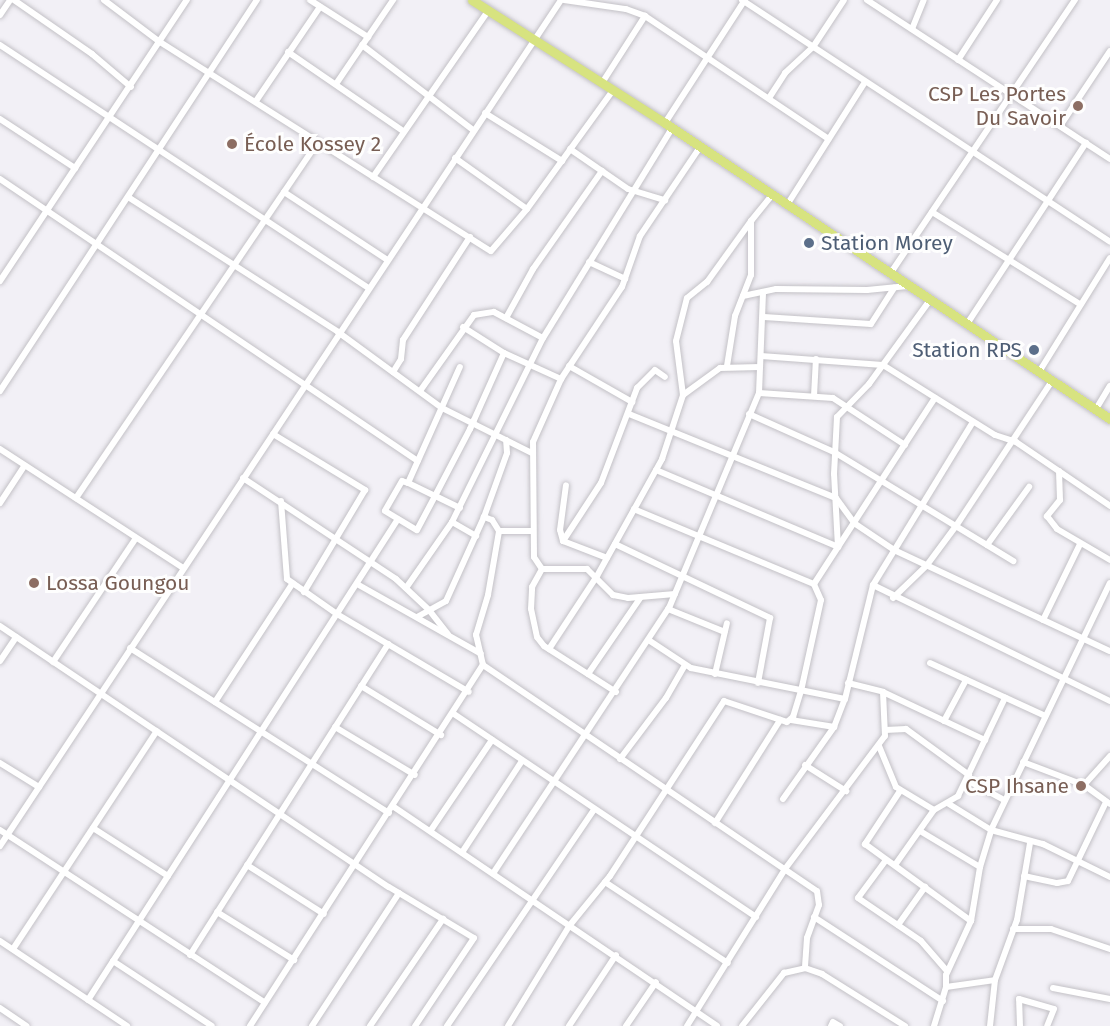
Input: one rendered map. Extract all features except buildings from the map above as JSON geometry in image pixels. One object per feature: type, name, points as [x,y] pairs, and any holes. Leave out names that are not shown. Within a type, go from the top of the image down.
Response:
[{"type":"main road","points":[[472,0],[669,126],[1110,419]]},
{"type":"street","points":[[0,15],[12,0],[92,54],[131,87]]},
{"type":"street","points":[[104,0],[160,42],[491,251],[527,209],[613,90]]},
{"type":"street","points":[[0,281],[187,0]]},
{"type":"street","points":[[0,391],[257,0]]},
{"type":"street","points":[[310,0],[368,37]]},
{"type":"street","points":[[336,84],[391,0]]},
{"type":"street","points":[[0,846],[386,259],[562,0],[626,9],[645,16],[829,139]]},
{"type":"street","points":[[406,588],[452,522],[529,363],[669,126],[707,56],[744,0],[1110,243]]},
{"type":"street","points":[[769,98],[785,73],[813,47],[844,0]]},
{"type":"street","points":[[867,0],[1110,158]]},
{"type":"street","points":[[912,29],[924,0]]},
{"type":"street","points":[[958,60],[997,0]]},
{"type":"street","points":[[890,274],[1075,0]]},
{"type":"street","points":[[256,101],[320,7]]},
{"type":"street","points":[[373,177],[488,11]]},
{"type":"street","points":[[602,83],[645,16]]},
{"type":"street","points":[[0,45],[368,287]]},
{"type":"street","points":[[362,45],[473,130]]},
{"type":"street","points":[[1060,126],[1110,51]]},
{"type":"street","points":[[288,52],[403,131]]},
{"type":"street","points":[[787,205],[865,82]]},
{"type":"street","points":[[485,113],[562,161]]},
{"type":"street","points":[[0,118],[75,168]]},
{"type":"street","points":[[76,498],[318,142]]},
{"type":"street","points":[[967,324],[1086,143]]},
{"type":"street","points":[[542,569],[534,557],[532,531],[531,453],[537,426],[561,379],[625,279],[640,236],[700,147]]},
{"type":"street","points":[[570,149],[631,190],[665,200]]},
{"type":"street","points":[[455,158],[527,209]]},
{"type":"street","points":[[506,318],[533,269],[602,171]]},
{"type":"street","points":[[0,179],[303,386],[418,461]]},
{"type":"street","points":[[284,192],[386,259]]},
{"type":"street","points":[[549,649],[597,576],[656,470],[683,395],[676,341],[687,298],[707,282],[772,195]]},
{"type":"street","points":[[128,197],[338,332],[442,408],[531,453]]},
{"type":"street","points":[[932,213],[1080,304]]},
{"type":"street","points":[[727,366],[735,316],[751,275],[751,221]]},
{"type":"street","points":[[393,372],[401,359],[403,340],[470,237]]},
{"type":"street","points":[[1039,372],[1110,258]]},
{"type":"street","points":[[589,262],[625,279]]},
{"type":"street","points":[[743,296],[776,289],[894,288],[909,285]]},
{"type":"street","points":[[764,316],[871,324],[894,288]]},
{"type":"street","points":[[494,872],[650,641],[675,594],[759,393],[764,316],[763,293]]},
{"type":"street","points":[[838,547],[835,422],[846,404],[883,365],[930,300]]},
{"type":"street","points":[[420,392],[463,327],[483,312],[506,318],[543,338]]},
{"type":"street","points":[[463,327],[504,353],[561,379]]},
{"type":"street","points":[[460,508],[435,496],[408,483],[402,481],[385,512],[417,530],[435,496],[473,423],[504,353]]},
{"type":"street","points":[[761,356],[883,365],[974,422],[1011,440],[1110,506]]},
{"type":"street","points":[[814,396],[816,359]]},
{"type":"street","points":[[569,366],[632,402]]},
{"type":"street","points":[[683,395],[710,374],[727,366],[760,367]]},
{"type":"street","points":[[408,483],[460,367]]},
{"type":"street","points":[[563,541],[601,483],[637,388],[655,370],[665,377]]},
{"type":"street","points":[[893,598],[927,565],[956,526],[1052,381]]},
{"type":"street","points":[[1096,409],[1110,386]]},
{"type":"street","points":[[759,393],[814,396],[846,404],[904,445]]},
{"type":"street","points":[[814,584],[935,398]]},
{"type":"street","points":[[629,414],[836,498],[854,523],[894,550],[1110,651]]},
{"type":"street","points":[[749,414],[834,452],[1013,561]]},
{"type":"street","points":[[783,799],[834,727],[845,699],[873,585],[974,422]]},
{"type":"street","points":[[273,434],[365,490],[304,592]]},
{"type":"street","points":[[417,617],[446,601],[476,536],[507,453],[506,440]]},
{"type":"street","points":[[0,449],[183,568]]},
{"type":"street","points":[[0,503],[25,465]]},
{"type":"street","points":[[656,470],[838,547]]},
{"type":"street","points":[[1059,471],[1060,500],[1047,516],[1057,529],[1110,560]]},
{"type":"street","points":[[243,478],[336,538],[406,588],[429,610],[448,634]]},
{"type":"street","points":[[563,541],[560,530],[566,485]]},
{"type":"street","points":[[987,545],[1029,487]]},
{"type":"street","points":[[281,501],[283,564],[287,579],[337,614],[469,692]]},
{"type":"street","points":[[634,509],[814,584],[821,600],[801,691],[791,720]]},
{"type":"street","points":[[250,1026],[469,692],[483,665],[476,636],[488,595],[499,531],[492,520],[483,517]]},
{"type":"street","points":[[88,1000],[398,519]]},
{"type":"street","points":[[452,522],[476,536]]},
{"type":"street","points":[[499,531],[532,531]]},
{"type":"street","points":[[53,662],[136,538]]},
{"type":"street","points":[[563,541],[607,558]]},
{"type":"street","points":[[615,544],[684,574],[770,618],[758,683]]},
{"type":"street","points":[[1043,620],[1080,544]]},
{"type":"street","points":[[542,569],[587,569],[597,576],[613,595],[641,597],[675,594]]},
{"type":"street","points":[[542,569],[532,587],[531,609],[539,642],[616,692]]},
{"type":"street","points":[[215,702],[293,583]]},
{"type":"street","points":[[934,1026],[943,1001],[947,971],[971,921],[980,867],[992,830],[1004,800],[1110,583]]},
{"type":"street","points":[[357,584],[481,654]]},
{"type":"street","points":[[873,585],[893,598],[1110,701]]},
{"type":"street","points":[[588,674],[641,597]]},
{"type":"street","points":[[668,609],[725,633]]},
{"type":"street","points":[[715,674],[727,623]]},
{"type":"street","points":[[0,626],[399,893],[474,938],[415,1026]]},
{"type":"street","points":[[0,661],[16,637]]},
{"type":"street","points":[[650,641],[685,665],[715,674],[845,699]]},
{"type":"street","points":[[190,955],[388,644]]},
{"type":"street","points":[[130,648],[312,764],[431,830],[656,982],[717,1026]]},
{"type":"street","points":[[930,663],[1045,716]]},
{"type":"street","points":[[483,665],[817,891],[820,898],[807,938],[805,968]]},
{"type":"street","points":[[620,759],[666,698],[685,665]]},
{"type":"street","points":[[944,721],[966,680]]},
{"type":"street","points":[[848,683],[883,692],[985,740]]},
{"type":"street","points":[[361,686],[441,735]]},
{"type":"street","points":[[687,1026],[785,870],[879,746],[885,730],[883,692]]},
{"type":"street","points":[[894,865],[934,810],[949,804],[968,777],[1005,698]]},
{"type":"street","points":[[508,1026],[570,926],[605,882],[668,791],[724,701],[780,720],[834,727]]},
{"type":"street","points":[[454,714],[756,917]]},
{"type":"street","points":[[715,823],[780,720]]},
{"type":"street","points":[[335,727],[415,775]]},
{"type":"street","points":[[885,730],[906,729],[968,777],[1004,800]]},
{"type":"street","points":[[13,950],[157,731]]},
{"type":"street","points":[[431,830],[492,740]]},
{"type":"street","points":[[879,746],[891,780],[900,791],[934,810]]},
{"type":"street","points":[[1084,785],[1110,756]]},
{"type":"street","points":[[463,851],[522,761]]},
{"type":"street","points":[[1023,762],[1084,785],[1108,803],[1076,859],[1070,876],[1064,883],[1024,876]]},
{"type":"street","points":[[0,763],[39,787]]},
{"type":"street","points":[[805,765],[846,791]]},
{"type":"street","points":[[900,791],[865,844],[971,921]]},
{"type":"street","points":[[949,804],[992,830],[1030,843],[1043,844],[1110,877]]},
{"type":"street","points":[[447,1026],[594,810]]},
{"type":"street","points":[[93,828],[168,876]]},
{"type":"street","points":[[0,830],[265,1003]]},
{"type":"street","points":[[920,831],[980,867]]},
{"type":"street","points":[[990,1026],[994,980],[1013,929],[1030,843]]},
{"type":"street","points":[[886,860],[858,898],[921,941],[947,971]]},
{"type":"street","points":[[247,865],[324,914]]},
{"type":"street","points":[[605,882],[728,963]]},
{"type":"street","points":[[898,925],[925,887]]},
{"type":"street","points":[[312,1026],[399,893]]},
{"type":"street","points":[[218,912],[294,960]]},
{"type":"street","points":[[814,917],[943,1001]]},
{"type":"street","points":[[370,1026],[443,919]]},
{"type":"street","points":[[1013,929],[1052,929],[1110,949]]},
{"type":"street","points":[[1,944],[127,1026]]},
{"type":"street","points":[[569,1026],[616,955]]},
{"type":"street","points":[[113,961],[213,1026]]},
{"type":"street","points":[[742,1026],[784,973],[805,968],[822,974],[904,1026]]},
{"type":"street","points":[[946,987],[994,980]]},
{"type":"street","points":[[626,1026],[656,982]]},
{"type":"street","points":[[1053,988],[1110,999]]},
{"type":"street","points":[[1020,1026],[1019,999],[1054,1009],[1047,1026]]},
{"type":"street","points":[[0,1008],[23,1025]]},
{"type":"street","points":[[831,1026],[833,1022],[840,1026]]},
{"type":"place","name":"CSP Les Portes Du Savoir","points":[[1078,106]]},
{"type":"place","name":"École Kossey 2","points":[[232,144]]},
{"type":"place","name":"Station Morey","points":[[809,243]]},
{"type":"place","name":"Station RPS","points":[[1034,350]]},
{"type":"place","name":"Lossa Goungou","points":[[34,583]]},
{"type":"place","name":"CSP Ihsane","points":[[1081,786]]}]
